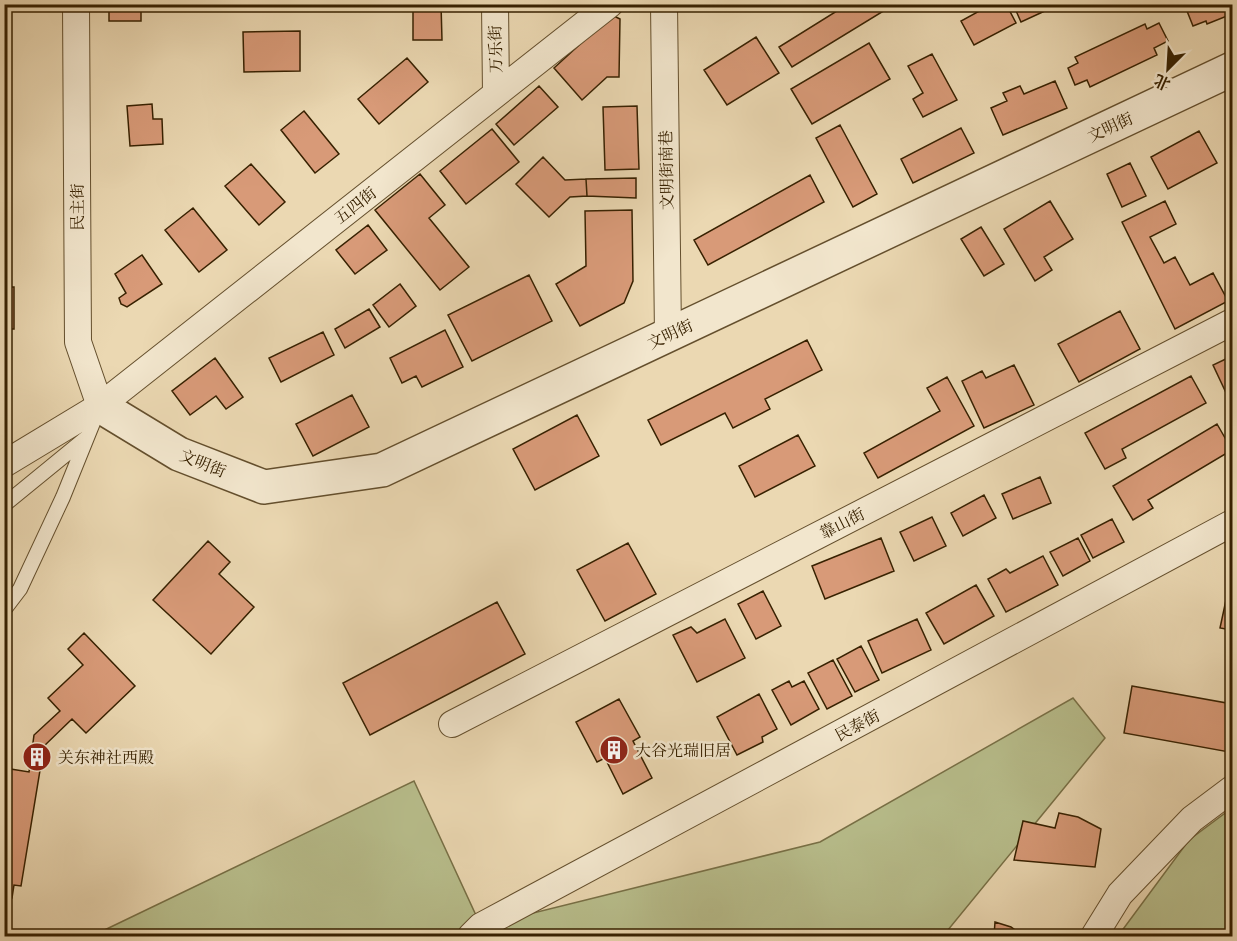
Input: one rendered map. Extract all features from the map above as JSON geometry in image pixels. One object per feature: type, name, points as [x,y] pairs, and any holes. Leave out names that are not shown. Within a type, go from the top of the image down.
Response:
[{"type":"street","name":"民主街","points":[[76,4],[78,342],[100,406]]},
{"type":"street","name":"万乐街","points":[[495,4],[496,94]]},
{"type":"street","name":"五四街","points":[[4,464],[100,406],[610,4]]},
{"type":"street","name":"文明街南巷","points":[[664,4],[668,335]]},
{"type":"street","name":"文明街","points":[[100,406],[179,454],[264,487],[382,470],[1233,69]]},
{"type":"street","name":"靠山街","points":[[452,724],[1233,322]]},
{"type":"street","name":"民泰街","points":[[476,931],[1233,523]]},
{"type":"street","points":[[1094,936],[1120,894],[1192,819],[1233,789]]},
{"type":"lane","points":[[4,610],[20,589],[63,497],[100,406]]},
{"type":"lane","points":[[4,505],[88,436]]},
{"type":"green space","points":[[1073,698],[1105,738],[943,936],[92,936],[414,781],[481,926],[820,842]]},
{"type":"green space","points":[[1232,808],[1232,936],[1118,936],[1189,840]]},
{"type":"building","points":[[109,4],[141,4],[141,21],[109,21]]},
{"type":"building","points":[[413,4],[441,4],[442,40],[413,40]]},
{"type":"building","points":[[848,4],[895,4],[792,67],[779,47]]},
{"type":"building","points":[[992,4],[1006,4],[1016,23],[974,45],[961,21]]},
{"type":"building","points":[[1013,4],[1060,4],[1021,22]]},
{"type":"building","points":[[1188,4],[1232,4],[1232,14],[1207,24],[1206,21],[1193,26],[1185,6]]},
{"type":"building","points":[[612,15],[620,19],[619,77],[607,77],[582,100],[554,68]]},
{"type":"building","points":[[1159,23],[1168,41],[1154,48],[1157,55],[1090,87],[1087,80],[1075,85],[1068,68],[1078,63],[1075,57],[1145,24],[1147,29]]},
{"type":"building","points":[[300,31],[300,71],[244,72],[243,32]]},
{"type":"building","points":[[756,37],[779,73],[727,105],[704,70]]},
{"type":"building","points":[[869,43],[890,79],[812,124],[791,89]]},
{"type":"building","points":[[932,54],[957,100],[923,117],[913,99],[923,93],[908,66]]},
{"type":"building","points":[[407,58],[428,82],[379,124],[358,99]]},
{"type":"building","points":[[1055,81],[1067,108],[1003,135],[991,108],[1007,101],[1003,93],[1020,86],[1024,94]]},
{"type":"building","points":[[539,86],[558,107],[514,145],[496,124]]},
{"type":"building","points":[[152,104],[153,119],[162,119],[163,144],[130,146],[127,106]]},
{"type":"building","points":[[637,106],[639,169],[605,170],[603,107]]},
{"type":"building","points":[[304,111],[339,154],[315,173],[281,130]]},
{"type":"building","points":[[840,125],[877,194],[853,207],[816,138]]},
{"type":"building","points":[[961,128],[974,153],[913,183],[901,159]]},
{"type":"building","points":[[492,129],[519,162],[466,204],[440,171]]},
{"type":"building","points":[[1199,131],[1217,163],[1168,189],[1151,157]]},
{"type":"building","points":[[543,157],[565,180],[586,179],[587,196],[570,197],[549,217],[516,184]]},
{"type":"building","points":[[1130,163],[1146,196],[1122,207],[1107,174]]},
{"type":"building","points":[[251,164],[285,202],[259,225],[225,186]]},
{"type":"building","points":[[420,174],[445,205],[429,218],[469,267],[440,290],[375,210]]},
{"type":"building","points":[[810,175],[824,202],[708,265],[694,240]]},
{"type":"building","points":[[636,178],[636,198],[587,196],[586,179]]},
{"type":"building","points":[[4,186],[11,186],[10,223],[4,223]]},
{"type":"building","points":[[1050,201],[1073,239],[1044,257],[1052,270],[1035,281],[1004,229]]},
{"type":"building","points":[[1165,201],[1176,224],[1150,237],[1164,263],[1175,257],[1190,285],[1213,273],[1228,301],[1175,329],[1122,222]]},
{"type":"building","points":[[193,208],[227,250],[199,272],[165,230]]},
{"type":"building","points":[[632,210],[633,281],[624,303],[580,326],[556,284],[586,266],[585,211]]},
{"type":"building","points":[[368,225],[387,250],[355,274],[336,250]]},
{"type":"building","points":[[981,227],[1004,264],[984,276],[961,239]]},
{"type":"building","points":[[142,255],[162,284],[127,307],[121,304],[119,298],[126,293],[115,274]]},
{"type":"building","points":[[529,275],[552,321],[472,361],[448,315]]},
{"type":"building","points":[[400,284],[416,306],[389,327],[373,305]]},
{"type":"building","points":[[4,287],[14,287],[14,329],[4,329]]},
{"type":"building","points":[[369,309],[380,327],[345,348],[335,329]]},
{"type":"building","points":[[1120,311],[1140,349],[1079,382],[1058,344]]},
{"type":"building","points":[[445,330],[463,367],[422,387],[416,376],[402,383],[390,358]]},
{"type":"building","points":[[323,332],[334,355],[281,382],[269,358]]},
{"type":"building","points":[[807,340],[822,370],[765,399],[770,409],[733,428],[725,413],[661,445],[648,420]]},
{"type":"building","points":[[1232,356],[1232,395],[1228,397],[1213,365]]},
{"type":"building","points":[[215,358],[243,397],[226,409],[216,396],[190,415],[172,391]]},
{"type":"building","points":[[1014,365],[1034,405],[984,428],[962,381],[982,371],[986,378]]},
{"type":"building","points":[[1191,376],[1206,403],[1122,449],[1126,458],[1105,469],[1085,433]]},
{"type":"building","points":[[947,377],[974,426],[878,478],[864,453],[940,411],[927,388]]},
{"type":"building","points":[[352,395],[369,427],[313,456],[296,424]]},
{"type":"building","points":[[577,415],[599,456],[535,490],[513,449]]},
{"type":"building","points":[[1217,424],[1232,450],[1148,500],[1153,508],[1133,520],[1113,486]]},
{"type":"building","points":[[798,435],[815,466],[755,497],[739,466]]},
{"type":"building","points":[[1040,477],[1051,503],[1013,519],[1002,494]]},
{"type":"building","points":[[984,495],[996,518],[963,536],[951,513]]},
{"type":"building","points":[[932,517],[946,546],[914,561],[900,532]]},
{"type":"building","points":[[1112,519],[1124,542],[1093,558],[1081,535]]},
{"type":"building","points":[[881,538],[894,571],[825,599],[812,566]]},
{"type":"building","points":[[1078,538],[1090,561],[1063,576],[1050,552]]},
{"type":"building","points":[[208,541],[230,562],[219,574],[254,607],[211,654],[153,600]]},
{"type":"building","points":[[628,543],[656,594],[605,621],[577,570]]},
{"type":"building","points":[[1043,556],[1058,585],[1006,612],[988,579],[1006,569],[1010,573]]},
{"type":"building","points":[[976,585],[994,616],[944,644],[926,613]]},
{"type":"building","points":[[1229,586],[1232,587],[1232,630],[1220,628]]},
{"type":"building","points":[[763,591],[781,626],[756,639],[738,604]]},
{"type":"building","points":[[497,602],[525,654],[370,735],[343,683]]},
{"type":"building","points":[[725,619],[745,658],[697,682],[673,635],[691,627],[697,633]]},
{"type":"building","points":[[917,619],[931,650],[882,673],[868,641]]},
{"type":"building","name":"关东神社西殿","points":[[84,633],[135,686],[86,733],[72,719],[44,746],[21,886],[14,885],[12,898],[4,897],[4,768],[29,772],[34,735],[60,711],[48,698],[83,665],[68,649]]},
{"type":"building","points":[[861,646],[879,680],[855,692],[837,659]]},
{"type":"building","points":[[833,660],[852,696],[827,709],[808,673]]},
{"type":"building","points":[[789,681],[792,687],[804,681],[819,709],[791,725],[772,690]]},
{"type":"building","points":[[1132,686],[1232,704],[1232,733],[1229,752],[1124,733]]},
{"type":"building","points":[[759,694],[777,729],[762,737],[763,742],[737,755],[717,717]]},
{"type":"building","name":"大谷光瑞旧居","points":[[619,699],[640,737],[633,741],[652,778],[623,794],[605,758],[597,762],[576,722]]},
{"type":"building","points":[[1059,813],[1078,817],[1101,829],[1095,867],[1014,860],[1023,821],[1055,828]]},
{"type":"building","points":[[995,922],[1011,927],[1023,936],[994,936]]},
{"type":"place","name":"大谷光瑞旧居","points":[[614,750]]},
{"type":"place","name":"关东神社西殿","points":[[37,757]]}]
